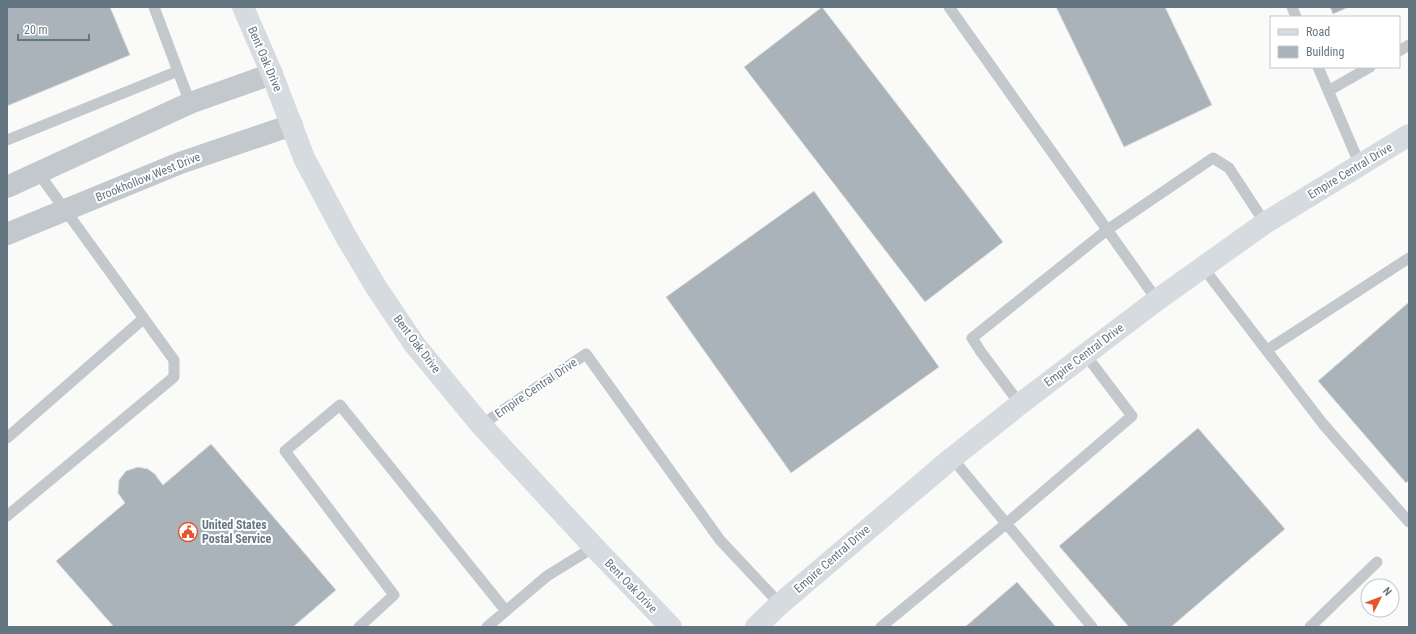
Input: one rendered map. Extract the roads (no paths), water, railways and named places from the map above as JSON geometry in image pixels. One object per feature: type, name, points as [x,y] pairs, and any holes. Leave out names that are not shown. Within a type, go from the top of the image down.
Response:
[{"type":"street","name":"Bent Oak Drive","points":[[243,7],[272,74],[304,158],[345,235],[376,288],[415,345],[481,425],[594,548],[670,627]]},
{"type":"street","points":[[7,187],[190,103],[272,74]]},
{"type":"street","name":"Brookhollow West Drive","points":[[7,234],[180,163],[292,125]]},
{"type":"street","name":"Empire Central Drive","points":[[756,627],[780,604],[952,458],[1156,300],[1202,266],[1265,223],[1409,135]]},
{"type":"lane","points":[[154,7],[190,103]]},
{"type":"lane","points":[[949,7],[1156,300]]},
{"type":"lane","points":[[1400,50],[1409,45]]},
{"type":"lane","points":[[1318,68],[1360,165]]},
{"type":"lane","points":[[1328,90],[1368,68]]},
{"type":"lane","points":[[7,140],[178,71]]},
{"type":"lane","points":[[1020,404],[972,338],[1107,230],[1213,158],[1230,168],[1265,223]]},
{"type":"lane","points":[[7,516],[174,377],[174,360],[38,174]]},
{"type":"lane","points":[[1267,350],[1409,258]]},
{"type":"lane","points":[[1202,266],[1323,424],[1409,522]]},
{"type":"lane","points":[[7,438],[143,319]]},
{"type":"lane","name":"Empire Central Drive","points":[[481,425],[586,354],[720,540],[780,604]]},
{"type":"lane","points":[[881,627],[1007,523],[1132,416],[1085,354]]},
{"type":"lane","points":[[359,627],[394,595],[285,451],[340,405],[506,611]]},
{"type":"lane","points":[[952,458],[1092,627]]},
{"type":"lane","points":[[487,627],[548,576],[594,548]]},
{"type":"lane","points":[[1310,627],[1377,562]]},
{"type":"place","name":"United States Postal Service","points":[[188,532]]}]
